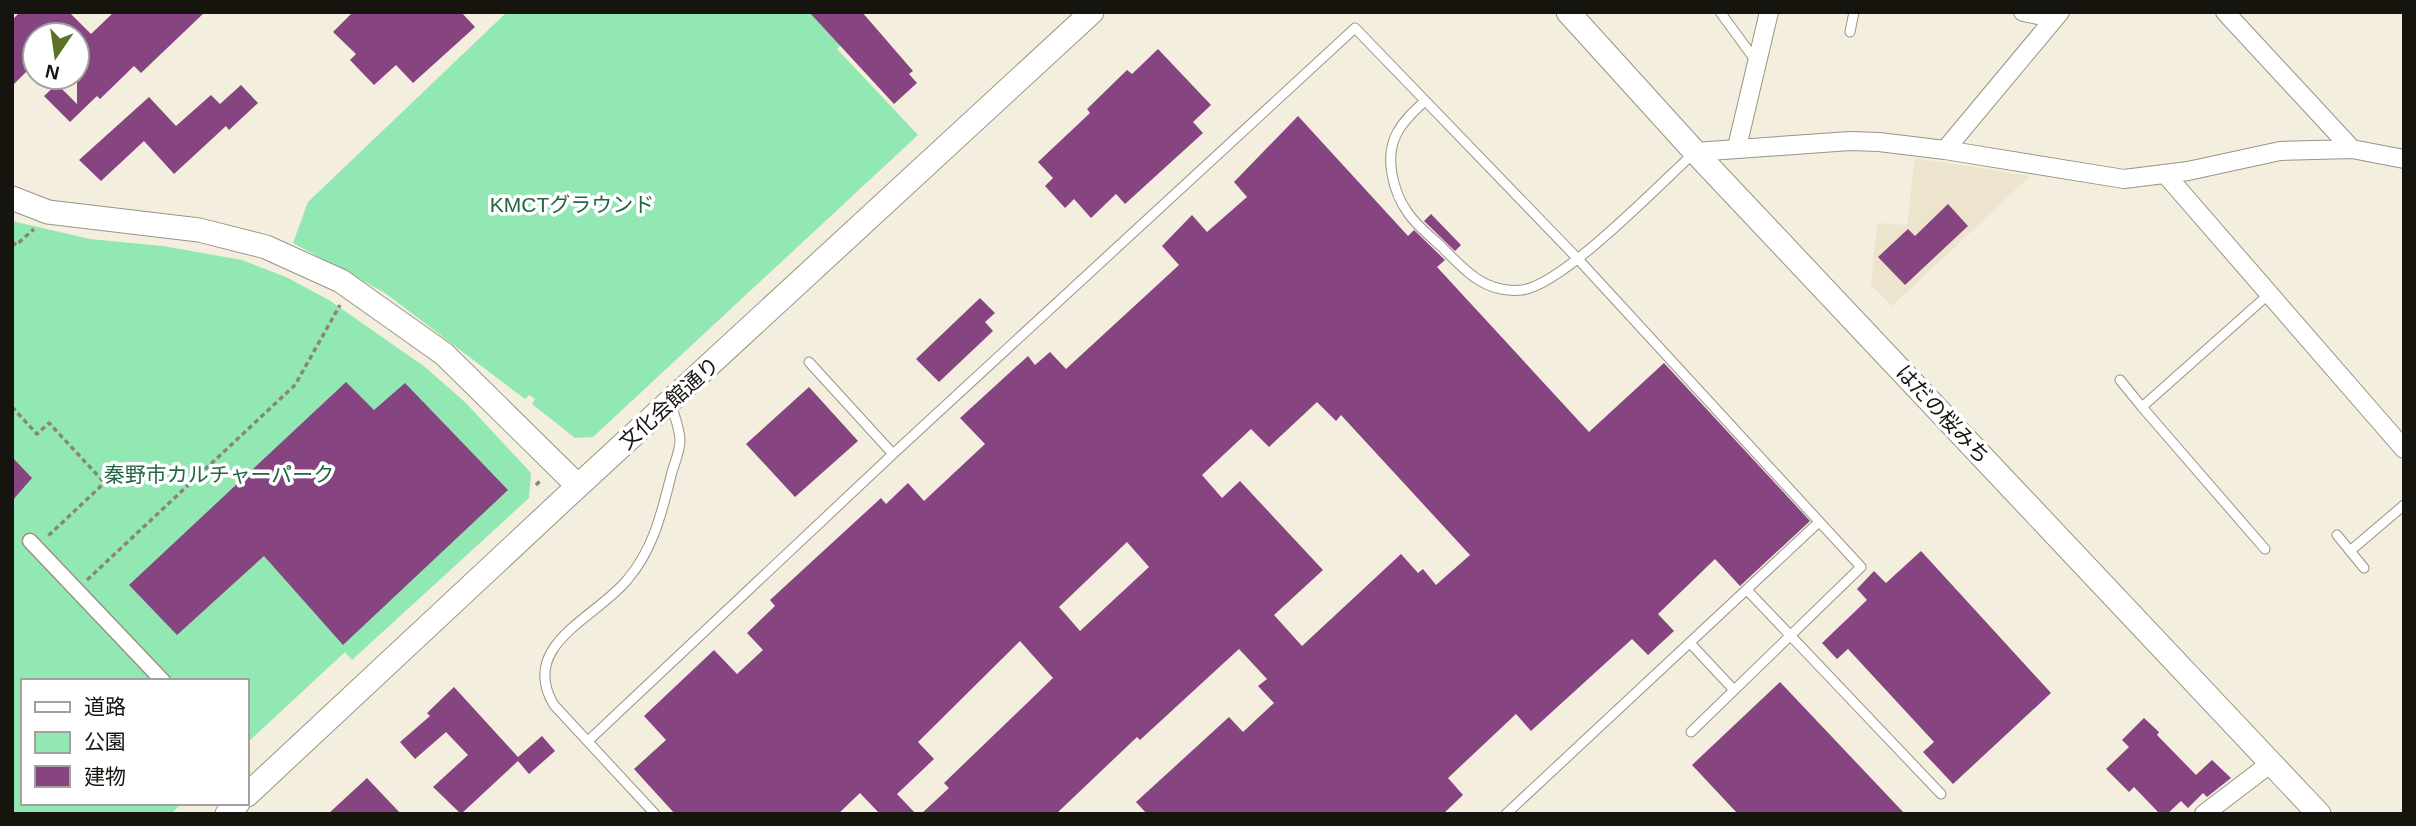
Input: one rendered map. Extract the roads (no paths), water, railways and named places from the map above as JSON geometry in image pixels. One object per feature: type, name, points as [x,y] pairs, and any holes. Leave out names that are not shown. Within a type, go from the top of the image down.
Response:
[{"type":"street","name":"文化会館通り","points":[[248,794],[1092,12]]},
{"type":"street","name":"はだの桜みち","points":[[1568,12],[1695,152],[2319,814]]},
{"type":"street","points":[[1737,147],[1769,12]]},
{"type":"street","points":[[2023,12],[2057,15]]},
{"type":"street","points":[[2225,12],[2352,149]]},
{"type":"street","points":[[1945,150],[2057,15]]},
{"type":"street","points":[[1695,152],[1850,141],[1945,150],[2124,179],[2166,175],[2280,151],[2352,149],[2404,159]]},
{"type":"street","points":[[2166,175],[2404,449]]},
{"type":"street","points":[[12,198],[48,212],[199,230],[266,247],[341,281],[444,354],[578,486]]},
{"type":"street","points":[[33,544],[161,679]]},
{"type":"street","points":[[2204,814],[2272,762]]},
{"type":"lane","points":[[1720,12],[1758,64]]},
{"type":"lane","points":[[1850,32],[1854,12]]},
{"type":"lane","points":[[588,741],[892,454],[1355,28],[1578,259],[1861,567],[1691,732]]},
{"type":"lane","points":[[1425,100],[1406,118],[1396,134],[1391,170],[1396,189],[1408,214],[1471,277],[1486,285],[1505,290],[1523,290],[1540,285],[1578,259],[1695,152]]},
{"type":"lane","points":[[2142,407],[2269,294]]},
{"type":"lane","points":[[809,362],[892,454]]},
{"type":"lane","points":[[2120,380],[2265,550]]},
{"type":"lane","points":[[655,814],[554,705],[545,691],[544,666],[556,642],[626,582],[643,558],[656,532],[680,441],[670,402]]},
{"type":"lane","points":[[2350,551],[2404,505]]},
{"type":"lane","points":[[1506,814],[1819,522]]},
{"type":"lane","points":[[2337,535],[2364,568]]},
{"type":"lane","points":[[1747,590],[1941,794]]},
{"type":"lane","points":[[1690,643],[1734,690]]},
{"type":"park label","name":"KMCTグラウンド","points":[[572,204]]},
{"type":"park label","name":"秦野市カルチャーパーク","points":[[219,474]]}]
